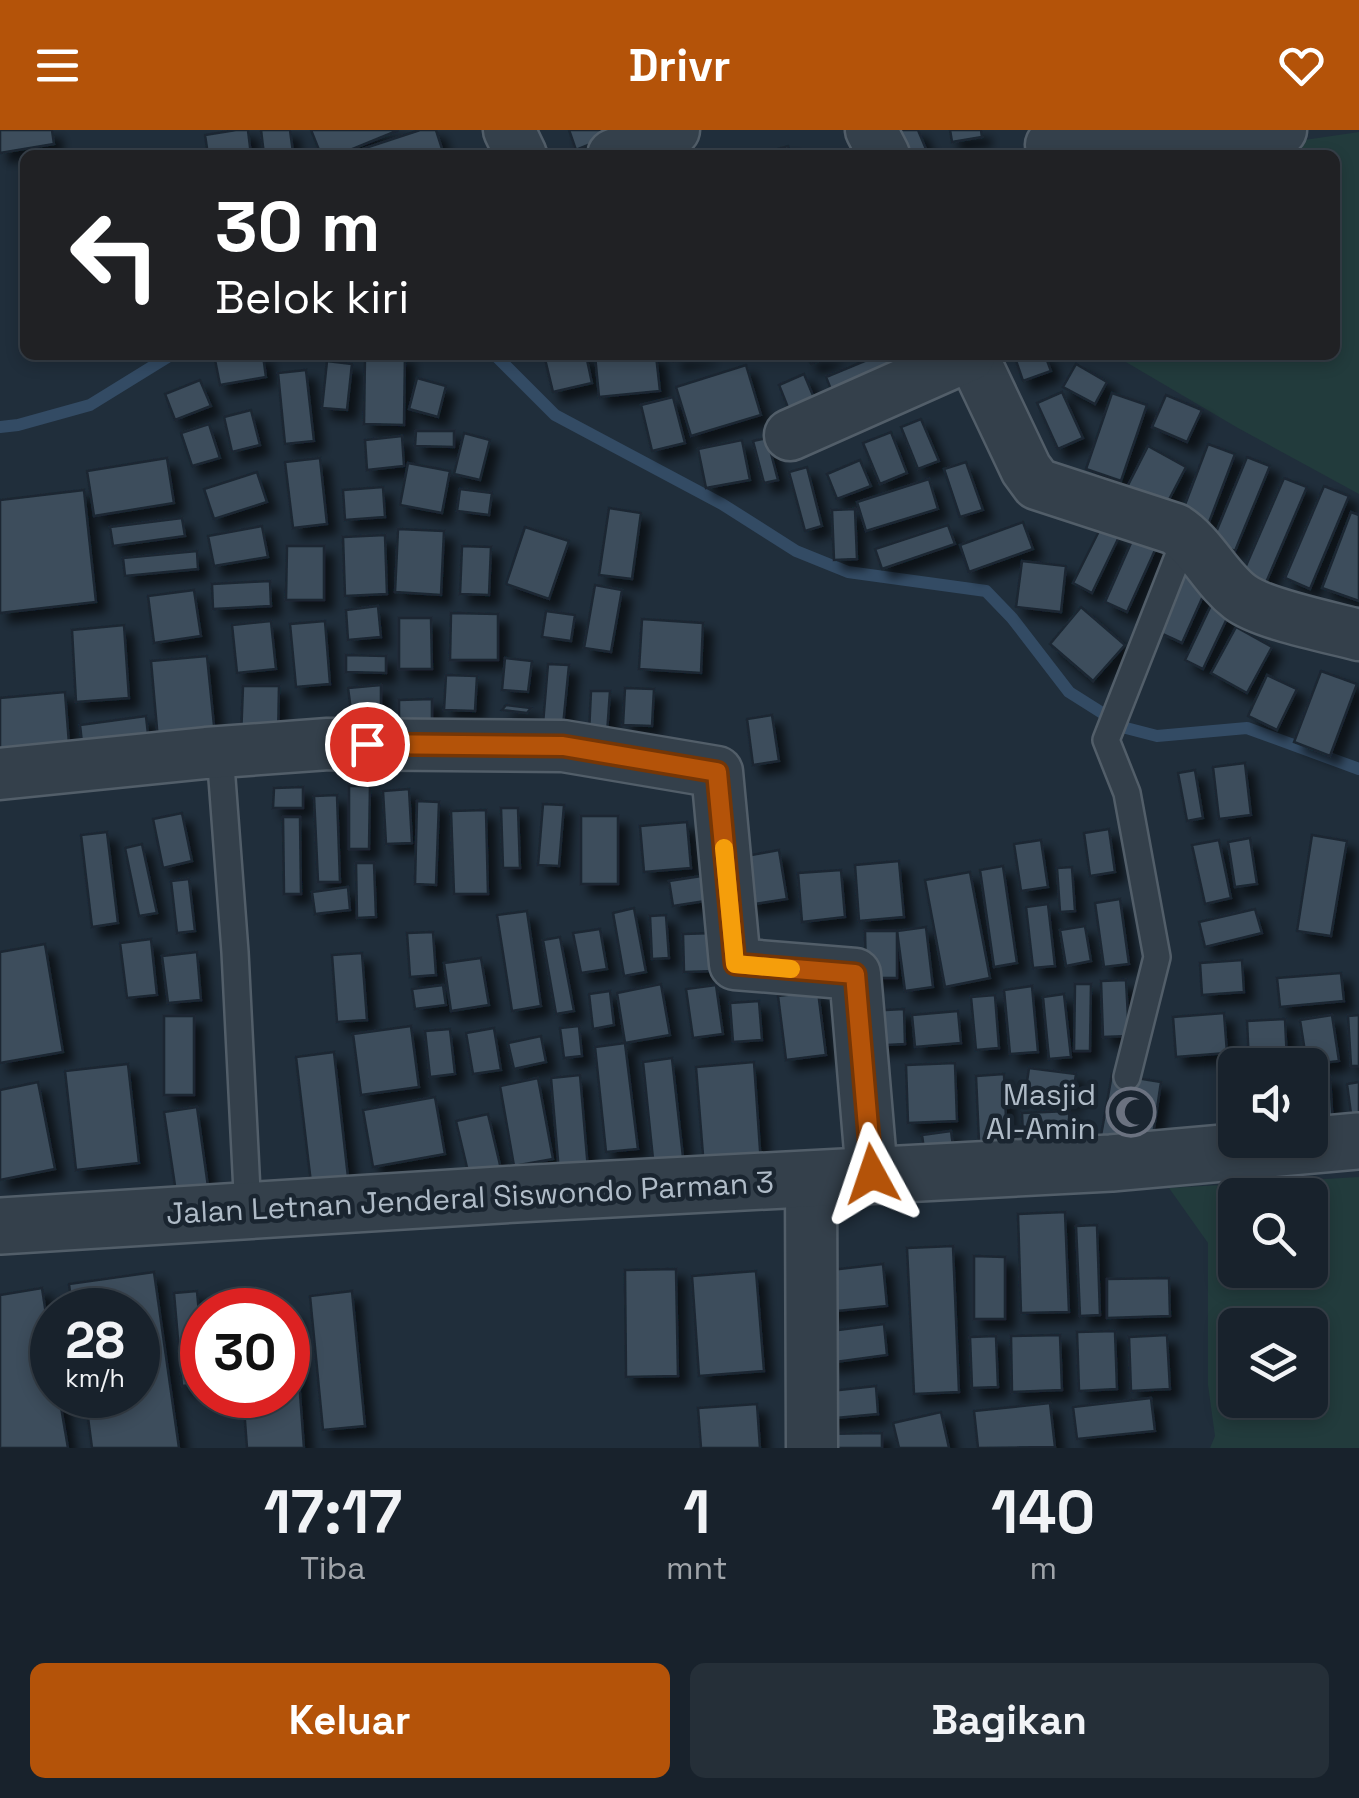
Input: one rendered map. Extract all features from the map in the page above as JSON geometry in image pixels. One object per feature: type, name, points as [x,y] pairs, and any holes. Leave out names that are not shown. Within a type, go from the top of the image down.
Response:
[{"type":"street","points":[[624,150],[674,130]]},
{"type":"street","points":[[1039,143],[1082,146],[1214,140],[1281,130]]},
{"type":"street","points":[[790,434],[960,360]]},
{"type":"street","points":[[973,360],[1037,484],[1186,536],[1239,596],[1257,607],[1359,635]]},
{"type":"street","points":[[0,774],[328,744],[563,746],[717,772],[735,964],[855,974],[872,1174]]},
{"type":"street","name":"Jalan Letnan Jenderal Siswondo Parman 3","points":[[0,1226],[872,1174],[1112,1152],[1254,1152],[1359,1141]]},
{"type":"street","points":[[810,1178],[812,1448]]},
{"type":"lane","points":[[1128,1077],[1157,957],[1127,793],[1106,740],[1186,536]]},
{"type":"lane","points":[[220,752],[248,1212]]},
{"type":"green space","points":[[1359,132],[1359,494],[1122,360],[1340,360],[1340,150],[1235,150]]},
{"type":"green space","points":[[1359,1177],[1359,1448],[1210,1448],[1215,1436],[1208,1385],[1208,1243],[1169,1188],[1218,1185],[1218,1288],[1328,1288],[1328,1179]]},
{"type":"building","points":[[0,130],[52,130],[54,144],[0,153]]},
{"type":"building","points":[[248,130],[250,150],[207,150],[205,135]]},
{"type":"building","points":[[261,130],[290,130],[293,150],[263,150]]},
{"type":"building","points":[[311,130],[399,130],[350,150],[319,150]]},
{"type":"building","points":[[420,130],[436,130],[442,150],[359,150]]},
{"type":"building","points":[[569,130],[625,130],[576,150]]},
{"type":"building","points":[[885,130],[918,130],[926,149],[923,150],[893,150]]},
{"type":"building","points":[[950,130],[981,130],[982,137],[952,142]]},
{"type":"building","points":[[215,360],[264,360],[266,377],[220,385]]},
{"type":"building","points":[[365,360],[405,360],[404,425],[364,424]]},
{"type":"building","points":[[545,360],[587,360],[592,383],[553,392]]},
{"type":"building","points":[[595,360],[657,360],[660,391],[599,397]]},
{"type":"building","points":[[867,360],[892,360],[899,376],[836,402],[826,377]]},
{"type":"building","points":[[1016,360],[1047,360],[1051,371],[1023,381]]},
{"type":"building","points":[[327,361],[352,364],[347,410],[322,408]]},
{"type":"building","points":[[1076,364],[1107,382],[1095,404],[1063,387]]},
{"type":"building","points":[[746,365],[761,415],[691,436],[676,387]]},
{"type":"building","points":[[306,370],[314,441],[285,444],[278,373]]},
{"type":"building","points":[[804,374],[817,405],[791,415],[779,385]]},
{"type":"building","points":[[417,378],[446,386],[438,417],[409,409]]},
{"type":"building","points":[[200,380],[211,406],[175,420],[165,394]]},
{"type":"building","points":[[1062,392],[1083,438],[1058,449],[1037,403]]},
{"type":"building","points":[[1112,393],[1147,405],[1121,481],[1086,469]]},
{"type":"building","points":[[1166,395],[1202,410],[1187,442],[1152,427]]},
{"type":"building","points":[[673,397],[685,443],[652,451],[641,405]]},
{"type":"building","points":[[251,410],[260,445],[232,452],[224,417]]},
{"type":"building","points":[[921,419],[939,461],[918,469],[901,427]]},
{"type":"building","points":[[209,424],[220,458],[192,466],[181,433]]},
{"type":"building","points":[[416,431],[454,431],[454,447],[415,446]]},
{"type":"building","points":[[891,432],[907,473],[880,484],[863,443]]},
{"type":"building","points":[[464,433],[490,440],[480,480],[454,474]]},
{"type":"building","points":[[402,436],[404,466],[367,470],[365,440]]},
{"type":"building","points":[[767,438],[778,480],[764,483],[753,441]]},
{"type":"building","points":[[742,440],[750,480],[706,488],[698,449]]},
{"type":"building","points":[[1208,444],[1235,454],[1205,533],[1178,523]]},
{"type":"building","points":[[1148,446],[1186,467],[1163,511],[1125,491]]},
{"type":"building","points":[[1247,457],[1270,466],[1235,551],[1212,542]]},
{"type":"building","points":[[167,458],[174,503],[94,516],[87,471]]},
{"type":"building","points":[[320,458],[327,524],[293,528],[285,462]]},
{"type":"building","points":[[860,460],[871,486],[837,499],[827,474]]},
{"type":"building","points":[[966,462],[983,510],[960,517],[944,469]]},
{"type":"building","points":[[408,463],[450,471],[442,513],[400,505]]},
{"type":"building","points":[[807,467],[822,526],[805,531],[789,472]]},
{"type":"building","points":[[257,472],[267,502],[214,519],[204,489]]},
{"type":"building","points":[[1284,478],[1307,487],[1265,585],[1242,575]]},
{"type":"building","points":[[929,479],[938,509],[866,531],[857,502]]},
{"type":"building","points":[[1324,486],[1349,496],[1310,589],[1285,578]]},
{"type":"building","points":[[383,487],[385,517],[345,520],[343,490]]},
{"type":"building","points":[[460,489],[492,493],[489,515],[457,511]]},
{"type":"building","points":[[84,490],[96,602],[0,613],[0,500]]},
{"type":"building","points":[[609,508],[641,513],[632,579],[599,575]]},
{"type":"building","points":[[855,509],[857,559],[834,560],[832,510]]},
{"type":"building","points":[[1351,512],[1359,515],[1359,601],[1322,588]]},
{"type":"building","points":[[182,518],[185,536],[113,546],[110,527]]},
{"type":"building","points":[[1023,522],[1033,549],[969,572],[960,545]]},
{"type":"building","points":[[948,525],[955,544],[882,569],[875,549]]},
{"type":"building","points":[[262,526],[268,557],[214,566],[208,536]]},
{"type":"building","points":[[525,527],[569,541],[549,599],[506,584]]},
{"type":"building","points":[[1138,527],[1161,537],[1127,612],[1105,602]]},
{"type":"building","points":[[398,529],[444,531],[441,595],[395,592]]},
{"type":"building","points":[[1100,529],[1119,537],[1092,593],[1073,583]]},
{"type":"building","points":[[385,535],[387,594],[345,596],[343,537]]},
{"type":"building","points":[[287,546],[324,546],[324,600],[286,600]]},
{"type":"building","points":[[462,546],[491,547],[489,595],[460,594]]},
{"type":"building","points":[[197,551],[198,569],[125,576],[123,558]]},
{"type":"building","points":[[1022,561],[1066,566],[1061,612],[1016,607]]},
{"type":"building","points":[[1185,574],[1208,585],[1182,643],[1158,632]]},
{"type":"building","points":[[270,581],[271,606],[213,609],[212,584]]},
{"type":"building","points":[[595,585],[622,590],[611,652],[584,648]]},
{"type":"building","points":[[194,590],[201,636],[154,643],[148,596]]},
{"type":"building","points":[[1214,599],[1232,608],[1203,669],[1185,660]]},
{"type":"building","points":[[378,606],[381,637],[348,640],[346,610]]},
{"type":"building","points":[[1081,607],[1125,645],[1093,681],[1050,644]]},
{"type":"building","points":[[546,611],[575,615],[571,641],[542,637]]},
{"type":"building","points":[[451,613],[498,614],[498,660],[450,660]]},
{"type":"building","points":[[399,618],[431,618],[432,669],[399,669]]},
{"type":"building","points":[[642,619],[703,623],[701,673],[639,669]]},
{"type":"building","points":[[271,621],[276,669],[237,673],[232,625]]},
{"type":"building","points":[[325,621],[330,684],[296,687],[290,624]]},
{"type":"building","points":[[124,625],[129,698],[76,702],[72,630]]},
{"type":"building","points":[[1236,627],[1272,647],[1247,693],[1211,673]]},
{"type":"building","points":[[346,655],[386,656],[386,673],[346,672]]},
{"type":"building","points":[[207,656],[215,735],[158,740],[151,661]]},
{"type":"building","points":[[505,658],[532,661],[528,692],[502,690]]},
{"type":"building","points":[[548,664],[569,665],[563,726],[543,724]]},
{"type":"building","points":[[1321,671],[1357,684],[1330,756],[1294,742]]},
{"type":"building","points":[[446,675],[477,676],[475,711],[444,710]]},
{"type":"building","points":[[1267,675],[1297,689],[1277,730],[1248,716]]},
{"type":"building","points":[[381,685],[381,707],[351,711],[348,688]]},
{"type":"building","points":[[243,686],[279,686],[278,739],[241,738]]},
{"type":"building","points":[[625,688],[654,689],[652,726],[623,725]]},
{"type":"building","points":[[591,691],[610,691],[607,734],[589,733]]},
{"type":"building","points":[[65,692],[70,757],[0,763],[0,698]]},
{"type":"building","points":[[432,699],[432,723],[399,723],[399,700]]},
{"type":"building","points":[[506,705],[531,708],[527,713],[502,710]]},
{"type":"building","points":[[772,715],[779,761],[753,765],[747,719]]},
{"type":"building","points":[[146,716],[149,743],[83,752],[80,725]]},
{"type":"building","points":[[1245,763],[1251,815],[1219,819],[1213,767]]},
{"type":"building","points":[[1195,770],[1203,818],[1187,821],[1178,773]]},
{"type":"building","points":[[349,786],[370,786],[369,849],[349,849]]},
{"type":"building","points":[[303,787],[303,808],[273,808],[274,788]]},
{"type":"building","points":[[409,789],[412,843],[386,844],[383,791]]},
{"type":"building","points":[[337,795],[340,882],[318,882],[314,796]]},
{"type":"building","points":[[417,801],[439,802],[436,885],[415,884]]},
{"type":"building","points":[[543,804],[564,805],[559,866],[538,865]]},
{"type":"building","points":[[501,808],[518,808],[520,868],[503,868]]},
{"type":"building","points":[[486,810],[488,894],[454,894],[451,811]]},
{"type":"building","points":[[182,813],[192,861],[163,868],[153,819]]},
{"type":"building","points":[[581,816],[618,816],[618,884],[581,884]]},
{"type":"building","points":[[283,817],[300,817],[301,894],[284,894]]},
{"type":"building","points":[[687,822],[691,868],[644,872],[640,826]]},
{"type":"building","points":[[1109,829],[1115,872],[1090,876],[1084,833]]},
{"type":"building","points":[[107,832],[118,923],[92,927],[81,835]]},
{"type":"building","points":[[1312,835],[1347,841],[1331,936],[1297,931]]},
{"type":"building","points":[[1250,838],[1257,884],[1235,887],[1228,842]]},
{"type":"building","points":[[1041,840],[1048,887],[1021,891],[1014,844]]},
{"type":"building","points":[[1219,840],[1231,898],[1205,904],[1192,845]]},
{"type":"building","points":[[142,844],[157,913],[139,916],[125,848]]},
{"type":"building","points":[[779,850],[787,899],[748,905],[740,857]]},
{"type":"building","points":[[899,861],[904,917],[859,921],[855,865]]},
{"type":"building","points":[[356,863],[374,863],[376,917],[357,918]]},
{"type":"building","points":[[1003,866],[1017,963],[994,967],[980,870]]},
{"type":"building","points":[[1072,867],[1075,911],[1060,912],[1057,868]]},
{"type":"building","points":[[841,870],[845,917],[802,922],[798,873]]},
{"type":"building","points":[[970,872],[990,978],[945,987],[925,880]]},
{"type":"building","points":[[708,875],[712,900],[673,906],[669,881]]},
{"type":"building","points":[[189,879],[195,931],[177,933],[171,881]]},
{"type":"building","points":[[348,887],[350,910],[315,914],[312,892]]},
{"type":"building","points":[[1120,899],[1129,964],[1104,967],[1095,903]]},
{"type":"building","points":[[1048,904],[1055,966],[1033,968],[1026,907]]},
{"type":"building","points":[[634,908],[646,972],[624,976],[613,913]]},
{"type":"building","points":[[1255,909],[1262,933],[1205,947],[1199,922]]},
{"type":"building","points":[[527,911],[541,1006],[512,1011],[497,915]]},
{"type":"building","points":[[666,915],[669,958],[652,959],[650,916]]},
{"type":"building","points":[[1085,926],[1091,961],[1066,966],[1060,930]]},
{"type":"building","points":[[926,927],[933,987],[905,991],[897,931]]},
{"type":"building","points":[[600,929],[607,969],[581,973],[573,933]]},
{"type":"building","points":[[865,931],[897,931],[897,978],[866,978]]},
{"type":"building","points":[[433,932],[436,975],[410,977],[407,933]]},
{"type":"building","points":[[714,933],[716,971],[684,972],[683,934]]},
{"type":"building","points":[[560,937],[574,1011],[556,1014],[543,940]]},
{"type":"building","points":[[151,939],[157,995],[127,998],[120,943]]},
{"type":"building","points":[[45,944],[63,1052],[0,1063],[0,952]]},
{"type":"building","points":[[197,952],[201,1000],[168,1003],[162,956]]},
{"type":"building","points":[[362,953],[367,1020],[337,1022],[332,955]]},
{"type":"building","points":[[481,958],[489,1005],[451,1011],[444,963]]},
{"type":"building","points":[[1242,960],[1244,992],[1202,995],[1200,963]]},
{"type":"building","points":[[1341,973],[1344,1001],[1280,1007],[1277,978]]},
{"type":"building","points":[[1126,980],[1129,1036],[1103,1037],[1101,981]]},
{"type":"building","points":[[661,984],[670,1035],[625,1043],[617,993]]},
{"type":"building","points":[[1075,984],[1091,984],[1090,1051],[1074,1051]]},
{"type":"building","points":[[443,985],[446,1005],[415,1009],[412,989]]},
{"type":"building","points":[[716,985],[723,1034],[693,1038],[686,989]]},
{"type":"building","points":[[1032,986],[1038,1052],[1010,1054],[1004,990]]},
{"type":"building","points":[[610,991],[614,1025],[593,1029],[589,994]]},
{"type":"building","points":[[818,991],[826,1055],[786,1060],[778,996]]},
{"type":"building","points":[[1064,994],[1071,1057],[1049,1059],[1043,997]]},
{"type":"building","points":[[995,995],[999,1048],[976,1050],[971,997]]},
{"type":"building","points":[[759,1001],[762,1040],[733,1042],[730,1003]]},
{"type":"building","points":[[904,1009],[905,1044],[869,1046],[867,1011]]},
{"type":"building","points":[[958,1011],[961,1043],[915,1047],[912,1015]]},
{"type":"building","points":[[1224,1013],[1227,1048],[1218,1048],[1218,1054],[1176,1057],[1173,1017]]},
{"type":"building","points":[[1332,1015],[1339,1061],[1328,1062],[1328,1048],[1304,1048],[1300,1020]]},
{"type":"building","points":[[1359,1015],[1359,1066],[1351,1066],[1348,1016]]},
{"type":"building","points":[[164,1016],[194,1016],[194,1095],[164,1095]]},
{"type":"building","points":[[1285,1019],[1286,1048],[1248,1048],[1247,1021]]},
{"type":"building","points":[[411,1026],[419,1087],[361,1095],[353,1034]]},
{"type":"building","points":[[579,1026],[582,1056],[564,1058],[560,1028]]},
{"type":"building","points":[[494,1028],[501,1070],[473,1074],[466,1033]]},
{"type":"building","points":[[450,1029],[455,1074],[430,1077],[425,1031]]},
{"type":"building","points":[[541,1036],[546,1062],[514,1069],[508,1043]]},
{"type":"building","points":[[625,1043],[638,1149],[606,1152],[595,1047]]},
{"type":"building","points":[[334,1052],[350,1195],[313,1200],[296,1057]]},
{"type":"building","points":[[672,1058],[684,1166],[654,1169],[643,1062]]},
{"type":"building","points":[[754,1062],[761,1164],[704,1168],[696,1067]]},
{"type":"building","points":[[955,1063],[957,1121],[908,1123],[906,1065]]},
{"type":"building","points":[[128,1064],[139,1163],[76,1170],[65,1071]]},
{"type":"building","points":[[1029,1068],[1076,1074],[1072,1101],[1025,1095]]},
{"type":"building","points":[[1004,1074],[1008,1162],[980,1164],[976,1076]]},
{"type":"building","name":"Masjid Al-Amin","points":[[1112,1074],[1161,1082],[1152,1142],[1100,1141]]},
{"type":"building","points":[[580,1075],[589,1181],[560,1184],[551,1078]]},
{"type":"building","points":[[1330,1076],[1333,1127],[1328,1127]]},
{"type":"building","points":[[538,1078],[553,1159],[514,1166],[500,1086]]},
{"type":"building","points":[[38,1082],[55,1169],[0,1180],[0,1090]]},
{"type":"building","points":[[1359,1082],[1359,1128],[1353,1129],[1347,1084]]},
{"type":"building","points":[[435,1097],[445,1154],[373,1167],[363,1110]]},
{"type":"building","points":[[197,1107],[210,1201],[178,1206],[164,1112]]},
{"type":"building","points":[[1069,1111],[1070,1157],[1024,1158],[1022,1113]]},
{"type":"building","points":[[488,1114],[501,1169],[469,1176],[456,1121]]},
{"type":"building","points":[[951,1131],[955,1160],[926,1164],[922,1135]]},
{"type":"building","points":[[1065,1212],[1069,1312],[1021,1313],[1018,1214]]},
{"type":"building","points":[[1097,1225],[1100,1315],[1080,1316],[1076,1226]]},
{"type":"building","points":[[953,1246],[959,1392],[914,1394],[907,1248]]},
{"type":"building","points":[[974,1256],[1005,1257],[1005,1319],[974,1319]]},
{"type":"building","points":[[883,1264],[887,1306],[817,1313],[813,1272]]},
{"type":"building","points":[[676,1269],[678,1376],[626,1377],[625,1270]]},
{"type":"building","points":[[756,1271],[764,1371],[699,1376],[692,1276]]},
{"type":"building","points":[[154,1272],[156,1288],[69,1288],[69,1284]]},
{"type":"building","points":[[1169,1278],[1170,1316],[1107,1318],[1107,1279]]},
{"type":"building","points":[[30,1290],[30,1418],[63,1418],[68,1448],[0,1448],[0,1295]]},
{"type":"building","points":[[352,1291],[365,1426],[323,1430],[310,1296]]},
{"type":"building","points":[[180,1292],[180,1363],[174,1293]]},
{"type":"building","points":[[160,1314],[179,1448],[92,1448],[88,1418],[160,1418]]},
{"type":"building","points":[[884,1324],[887,1355],[828,1363],[823,1332]]},
{"type":"building","points":[[1115,1331],[1117,1389],[1079,1391],[1077,1332]]},
{"type":"building","points":[[1060,1335],[1062,1390],[1012,1392],[1011,1336]]},
{"type":"building","points":[[1167,1335],[1170,1389],[1131,1391],[1129,1337]]},
{"type":"building","points":[[996,1336],[998,1387],[972,1388],[970,1337]]},
{"type":"building","points":[[876,1386],[878,1414],[815,1420],[812,1393]]},
{"type":"building","points":[[1151,1398],[1155,1431],[1077,1439],[1073,1407]]},
{"type":"building","points":[[1050,1403],[1055,1447],[978,1448],[974,1411]]},
{"type":"building","points":[[757,1404],[760,1448],[701,1448],[698,1408]]},
{"type":"building","points":[[941,1412],[949,1448],[899,1448],[893,1423]]},
{"type":"building","points":[[245,1418],[302,1418],[304,1448],[247,1448]]},
{"type":"building","points":[[882,1433],[882,1448],[819,1448],[819,1434]]},
{"type":"waterway","points":[[0,427],[90,405],[163,360]]},
{"type":"waterway","points":[[500,360],[555,415],[722,504],[796,551],[848,572],[986,591],[1069,692],[1126,728],[1157,736],[1247,728],[1359,769]]},
{"type":"slow traffic","points":[[724,848],[735,964],[791,969]]},
{"type":"place","name":"Masjid Al-Amin","points":[[1131,1112]]},
{"type":"route","points":[[367,744],[563,746],[717,772],[735,964],[855,974],[872,1174]]}]
